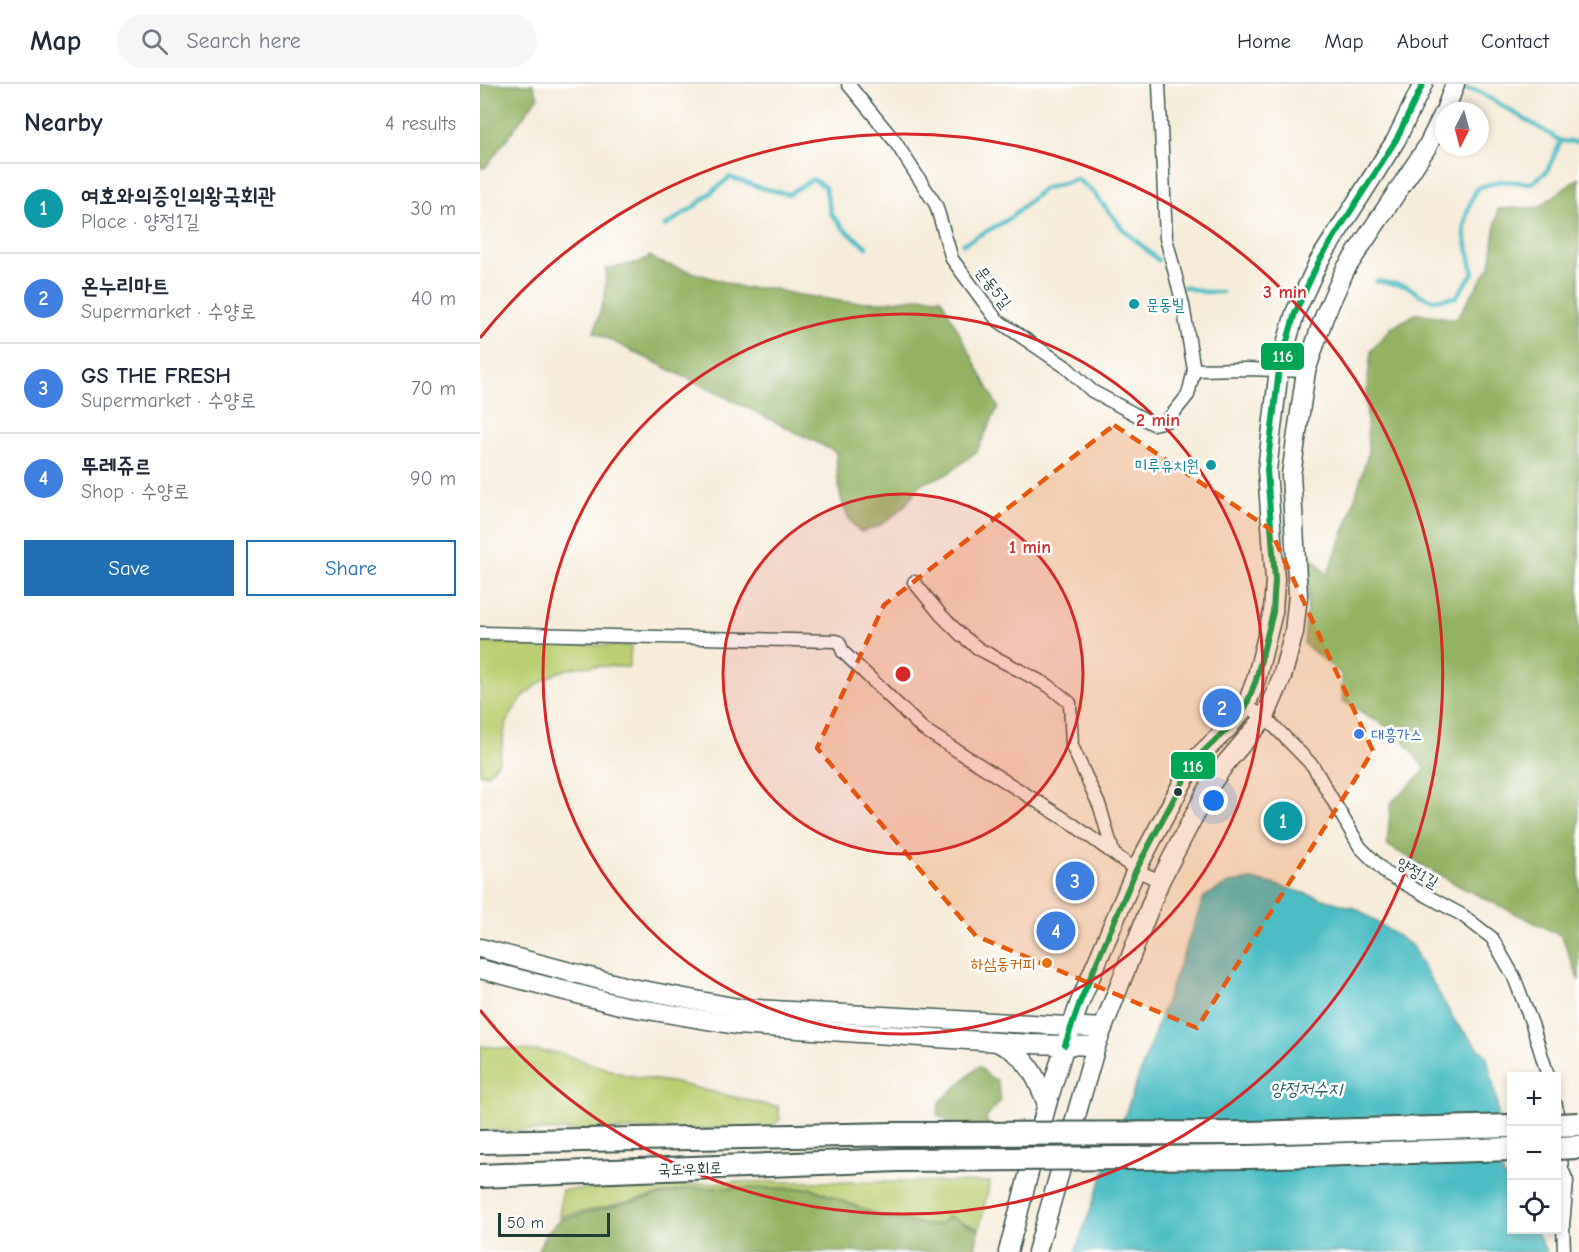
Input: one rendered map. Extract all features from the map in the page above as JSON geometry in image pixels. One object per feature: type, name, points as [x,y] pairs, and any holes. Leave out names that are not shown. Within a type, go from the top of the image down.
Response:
[{"type":"highway","points":[[1561,1125],[1579,1124]]},
{"type":"highway","name":"국도우회로","points":[[480,1142],[897,1134],[1247,1133],[1507,1126]]},
{"type":"highway","points":[[1561,1148],[1579,1147]]},
{"type":"highway","name":"국도우회로","points":[[480,1176],[899,1160],[1248,1157],[1507,1149]]},
{"type":"street","name":"문동5길","points":[[848,84],[894,140],[936,205],[952,259],[996,320],[1065,367],[1092,391],[1153,424],[1167,422],[1188,394],[1194,370]]},
{"type":"street","points":[[1159,84],[1166,238],[1183,305],[1194,370],[1306,371]]},
{"type":"street","points":[[1008,1252],[1047,1104],[1071,1026],[1136,870],[1185,778],[1200,755],[1228,728],[1246,706],[1264,651],[1273,612],[1275,580],[1267,470],[1279,369],[1295,313],[1319,261],[1396,140],[1423,84]]},
{"type":"street","points":[[1448,102],[1455,84]]},
{"type":"street","points":[[1037,1252],[1096,1046],[1160,881],[1209,788],[1225,764],[1265,717],[1282,677],[1294,632],[1298,595],[1291,475],[1306,371],[1324,317],[1345,270],[1426,147],[1435,130]]},
{"type":"street","points":[[914,582],[941,615],[979,649],[1049,686],[1070,703],[1072,746],[1100,807],[1113,852]]},
{"type":"street","points":[[480,633],[839,642],[843,652],[850,660],[923,729],[1008,781],[1136,870],[1160,881]]},
{"type":"street","name":"양정1길","points":[[1246,706],[1265,717],[1313,765],[1360,847],[1387,874],[1462,915],[1492,938],[1514,977],[1532,1024],[1546,1072]]},
{"type":"street","points":[[480,948],[627,987],[738,1008],[1102,1028]]},
{"type":"street","points":[[480,969],[624,1006],[736,1025],[1096,1046]]},
{"type":"street","points":[[1048,1026],[1066,1018],[1080,1002]]},
{"type":"street","points":[[998,1042],[1013,1050],[1032,1070],[1047,1104]]},
{"type":"street","points":[[1559,1126],[1562,1169],[1567,1181],[1563,1225],[1564,1252]]},
{"type":"highlighted area","points":[[1114,425],[1270,529],[1373,751],[1197,1028],[976,936],[817,748],[884,605]]},
{"type":"green space","points":[[480,84],[533,84],[538,97],[485,168],[480,168]]},
{"type":"green space","points":[[1579,178],[1579,981],[1562,936],[1463,888],[1387,845],[1391,803],[1426,770],[1398,733],[1343,701],[1341,674],[1304,644],[1311,556],[1327,575],[1348,522],[1368,454],[1366,396],[1371,351],[1391,328],[1417,313],[1456,319],[1490,266],[1498,209],[1539,207]]},
{"type":"green space","points":[[650,256],[659,262],[744,288],[771,288],[847,302],[941,298],[998,407],[977,451],[947,474],[921,484],[907,503],[892,517],[879,526],[861,532],[853,525],[843,506],[838,484],[836,452],[594,332],[605,296],[606,269],[640,262]]},
{"type":"green space","points":[[480,643],[631,646],[629,667],[597,666],[567,669],[535,686],[512,713],[505,728],[497,764],[487,774],[480,774]]},
{"type":"green space","points":[[480,1046],[559,1053],[625,1075],[676,1083],[778,1106],[780,1120],[767,1129],[480,1131]]},
{"type":"green space","points":[[979,1066],[989,1077],[997,1080],[1001,1100],[986,1118],[989,1125],[948,1129],[947,1120],[937,1115],[940,1102]]},
{"type":"green space","points":[[736,1182],[990,1182],[979,1229],[948,1216],[942,1223],[929,1225],[879,1216],[812,1188],[690,1188],[559,1217],[562,1190]]},
{"type":"green space","points":[[690,1188],[812,1189],[880,1216],[929,1226],[943,1223],[948,1216],[979,1230],[974,1252],[537,1252],[546,1234],[561,1219]]},
{"type":"water","name":"양정저수지","points":[[1251,880],[1270,883],[1357,909],[1411,945],[1456,1023],[1487,1057],[1497,1101],[1502,1172],[1507,1181],[1507,1234],[1537,1234],[1547,1252],[1075,1252],[1204,897],[1229,883]]},
{"type":"waterway","points":[[1465,89],[1478,91],[1561,141],[1579,142]]},
{"type":"waterway","points":[[1376,281],[1407,286],[1433,300],[1456,297],[1473,273],[1465,223],[1477,188],[1500,181],[1532,183],[1547,171],[1561,141]]},
{"type":"waterway","points":[[665,226],[694,207],[730,177],[761,188],[789,194],[813,179],[825,187],[831,214],[845,230],[867,247]]},
{"type":"waterway","points":[[963,244],[1009,219],[1043,189],[1077,179],[1093,192],[1123,229],[1158,260]]},
{"type":"waterway","points":[[1184,287],[1204,292],[1222,292]]},
{"type":"transit line","name":"116","points":[[1065,1045],[1080,1002],[1136,870],[1185,778],[1200,755],[1228,728],[1246,706],[1256,680],[1273,612],[1275,580],[1267,470],[1279,369],[1295,313],[1319,261],[1396,140],[1423,84]]},
{"type":"place","name":"문동빌","points":[[1134,304]]},
{"type":"place","name":"미루유치원","points":[[1211,465]]},
{"type":"place","name":"온누리마트","points":[[1222,708]]},
{"type":"place","name":"대흥가스","points":[[1359,734]]},
{"type":"place","name":"여호와의증인의왕국회관","points":[[1283,821]]},
{"type":"place","name":"GS THE FRESH","points":[[1075,881]]},
{"type":"place","name":"뚜레쥬르","points":[[1056,931]]},
{"type":"place","name":"하삼동커피","points":[[1047,963]]}]
